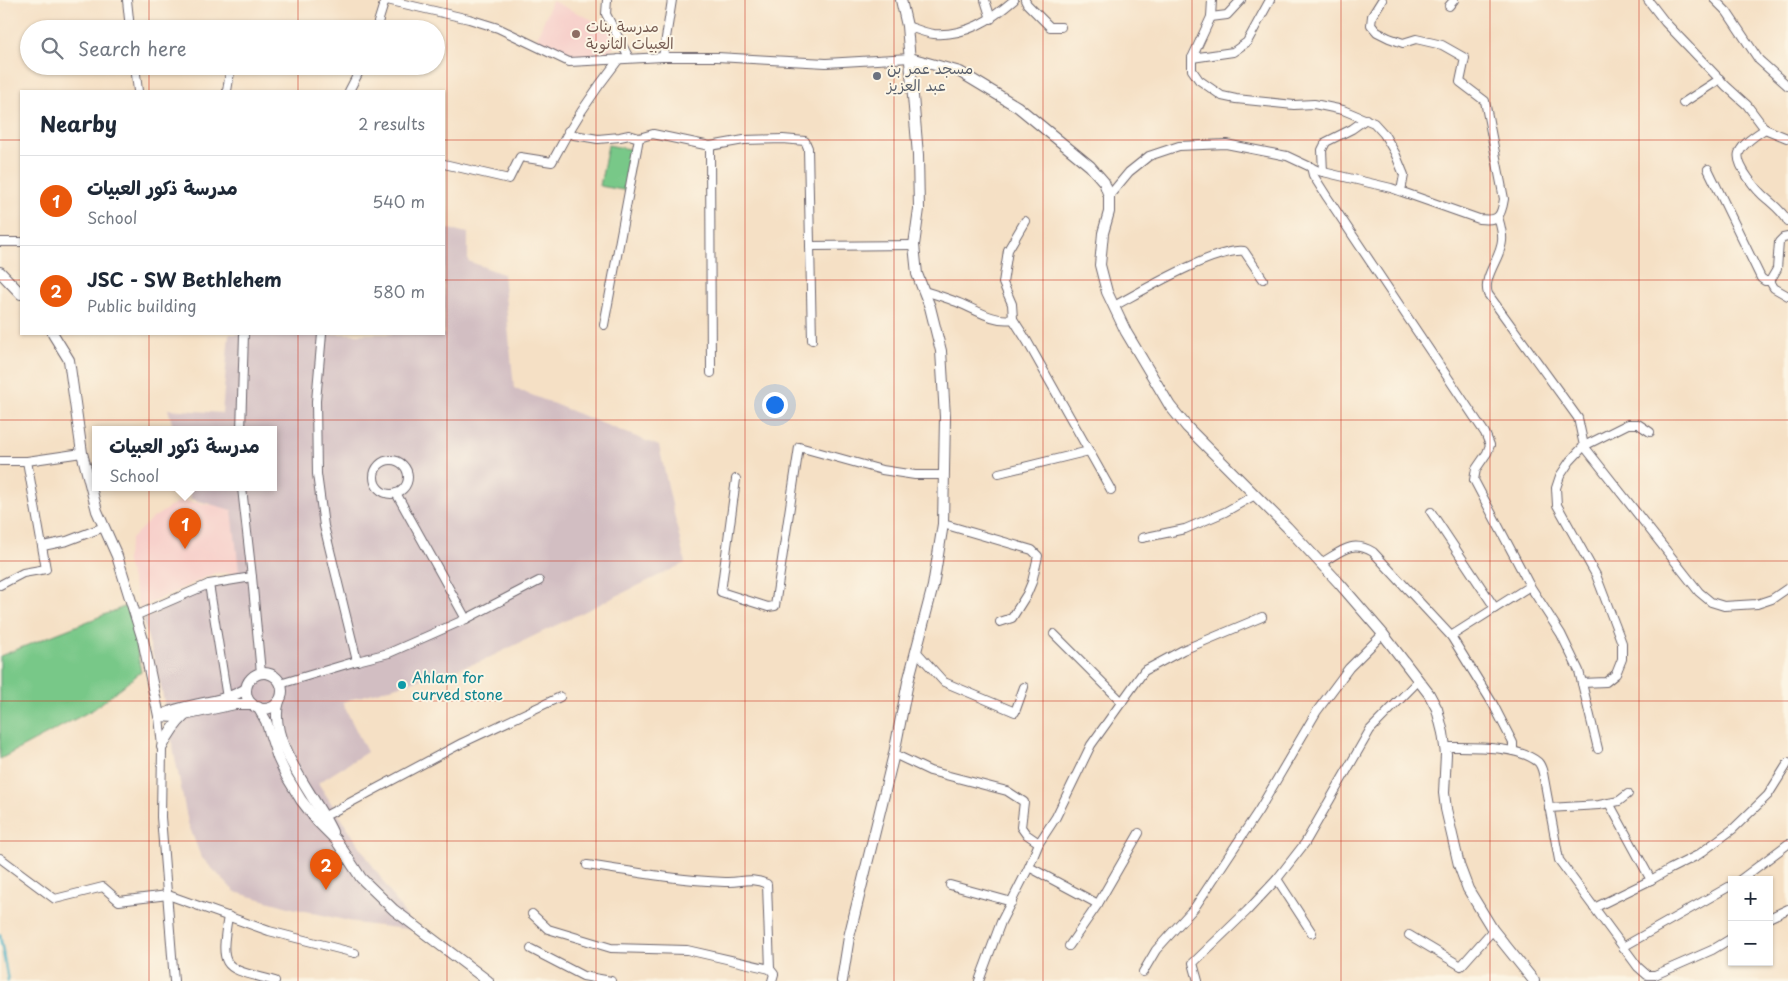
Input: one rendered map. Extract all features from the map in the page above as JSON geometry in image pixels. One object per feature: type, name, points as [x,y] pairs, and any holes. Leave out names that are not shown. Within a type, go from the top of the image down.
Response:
[{"type":"street","points":[[127,0],[129,20]]},
{"type":"street","points":[[379,20],[386,0],[415,3],[498,28],[569,62],[663,56],[826,63],[910,58],[960,72],[1018,107],[1090,166],[1104,182],[1109,196],[1109,212],[1100,265],[1107,292],[1126,332],[1170,406],[1187,427],[1321,563],[1383,634],[1429,694],[1436,709],[1445,746],[1446,809],[1459,865],[1468,889],[1493,930],[1534,981]]},
{"type":"street","points":[[607,0],[606,14],[629,58]]},
{"type":"street","points":[[663,56],[672,0]]},
{"type":"street","points":[[842,981],[849,937],[894,754],[908,682],[933,586],[943,524],[944,417],[941,351],[930,307],[917,274],[914,245],[919,209],[918,155],[908,26],[902,0]]},
{"type":"street","points":[[984,0],[991,18]]},
{"type":"street","points":[[908,26],[932,34],[953,34],[971,29],[991,18],[1014,0]]},
{"type":"street","points":[[1025,0],[1050,27],[1061,27]]},
{"type":"street","points":[[1212,0],[1211,17],[1192,58],[1192,70],[1199,80],[1222,96],[1236,99],[1314,104],[1343,110],[1374,123],[1384,134],[1396,153],[1404,175],[1401,191]]},
{"type":"street","points":[[1211,17],[1227,14],[1241,0]]},
{"type":"street","points":[[1192,58],[1233,52],[1247,42],[1270,0]]},
{"type":"street","points":[[1109,196],[1129,172],[1149,156],[1179,146],[1226,144],[1287,156],[1323,172],[1401,191],[1479,219],[1492,220],[1498,217],[1502,211],[1504,200],[1489,116],[1485,101],[1460,82],[1465,58],[1442,44],[1416,39],[1403,43],[1377,32],[1371,25],[1372,16],[1382,0]]},
{"type":"street","points":[[1648,0],[1665,22],[1747,105],[1765,129],[1787,138]]},
{"type":"street","points":[[1715,0],[1727,12],[1759,60],[1788,86]]},
{"type":"street","points":[[445,164],[508,179],[520,157],[552,162],[568,131],[590,96],[619,59]]},
{"type":"street","points":[[136,75],[138,90]]},
{"type":"street","points":[[227,90],[230,75]]},
{"type":"street","points":[[350,90],[358,75]]},
{"type":"street","points":[[1684,103],[1720,79]]},
{"type":"street","points":[[1323,172],[1322,150],[1326,142],[1352,129],[1366,119]]},
{"type":"street","points":[[1765,129],[1747,142],[1739,153],[1739,161],[1760,193],[1786,216],[1788,222]]},
{"type":"street","points":[[568,131],[574,135],[598,139],[629,135],[639,138],[653,134],[710,146],[744,140],[784,139],[805,141],[808,148],[812,340]]},
{"type":"street","points":[[604,325],[639,138]]},
{"type":"street","points":[[710,146],[711,373]]},
{"type":"street","points":[[1311,167],[1313,175],[1327,197],[1485,433],[1490,445],[1476,469],[1474,480],[1530,586],[1561,634],[1579,671],[1598,749]]},
{"type":"street","points":[[1708,169],[1761,278],[1765,281],[1770,281]]},
{"type":"street","points":[[1498,217],[1502,240],[1488,278],[1486,288],[1488,294],[1574,412],[1581,429],[1584,446],[1699,592],[1711,602],[1724,606],[1757,604],[1772,599],[1788,588]]},
{"type":"street","points":[[1025,221],[1008,250],[1003,283],[1012,304],[1013,319],[1111,490]]},
{"type":"street","points":[[1770,281],[1777,269],[1779,242],[1788,237]]},
{"type":"street","points":[[0,242],[20,242]]},
{"type":"street","points":[[810,246],[914,245]]},
{"type":"street","points":[[1114,306],[1195,264],[1236,250],[1244,251],[1264,279]]},
{"type":"street","points":[[0,272],[20,293]]},
{"type":"street","points":[[1770,281],[1774,288],[1788,296]]},
{"type":"street","points":[[924,291],[955,301],[989,316],[1013,319]]},
{"type":"street","points":[[54,335],[69,360],[82,453],[97,511],[117,556],[136,616],[159,716],[162,747],[161,818],[174,981]]},
{"type":"street","points":[[241,426],[244,335]]},
{"type":"street","points":[[322,335],[316,401],[317,474],[324,526],[357,661]]},
{"type":"street","points":[[1582,683],[1606,682],[1616,674],[1622,660],[1622,643],[1596,576],[1557,505],[1556,488],[1560,476],[1570,461],[1584,446],[1628,424],[1638,424],[1650,432]]},
{"type":"street","points":[[736,479],[721,592],[768,607],[775,606],[799,447],[882,470],[915,475],[943,475]]},
{"type":"street","points":[[999,473],[1089,452]]},
{"type":"street","points":[[0,461],[28,461],[82,453]]},
{"type":"street","points":[[388,460],[400,462],[407,470],[408,481],[396,493],[391,494],[381,490],[374,481],[376,470],[383,462],[388,460]]},
{"type":"street","points":[[0,585],[23,573],[46,569],[28,461]]},
{"type":"street","points":[[242,491],[261,673]]},
{"type":"street","points":[[396,493],[466,619]]},
{"type":"street","points":[[1142,538],[1184,529],[1225,512],[1255,495]]},
{"type":"street","points":[[1431,512],[1495,608]]},
{"type":"street","points":[[943,524],[1032,550],[1038,556],[1027,594],[1012,618],[1000,622]]},
{"type":"street","points":[[43,546],[67,541],[104,527]]},
{"type":"street","points":[[1321,563],[1352,546],[1363,546],[1374,552],[1451,636],[1493,704],[1513,743],[1514,751]]},
{"type":"street","points":[[136,616],[209,584],[252,576]]},
{"type":"street","points":[[280,684],[389,653],[466,619],[538,581]]},
{"type":"street","points":[[209,584],[227,698]]},
{"type":"street","points":[[1451,636],[1530,586]]},
{"type":"street","points":[[979,981],[1001,922],[1039,843],[1056,817],[1091,745],[1144,670],[1182,650],[1262,617]]},
{"type":"street","points":[[1054,634],[1122,702]]},
{"type":"street","points":[[1143,972],[1156,950],[1194,907],[1260,810],[1317,711],[1349,668],[1383,634]]},
{"type":"street","points":[[916,651],[944,682],[1015,712],[1024,686]]},
{"type":"street","points":[[336,840],[318,822],[287,777],[278,758],[266,721],[249,700],[246,689],[251,678],[261,673],[272,675],[280,684],[281,695],[276,711],[282,740],[289,758],[325,816],[336,840],[361,878],[394,910],[488,981]]},
{"type":"street","points":[[1198,981],[1193,963],[1277,879],[1305,843],[1370,730],[1419,680]]},
{"type":"street","points":[[159,716],[171,710],[227,698],[246,689]]},
{"type":"street","points":[[325,816],[462,743],[560,697]]},
{"type":"street","points":[[159,716],[175,717],[235,704],[269,708],[279,701]]},
{"type":"street","points":[[162,747],[172,728],[185,715]]},
{"type":"street","points":[[1445,746],[1514,751],[1540,763],[1559,860],[1638,967],[1647,975],[1655,975],[1712,950],[1728,940]]},
{"type":"street","points":[[894,754],[930,771],[1007,791],[1024,802],[1021,827],[1026,834],[1039,843]]},
{"type":"street","points":[[1594,908],[1698,855],[1733,829],[1768,795],[1788,763]]},
{"type":"street","points":[[1549,808],[1609,804],[1619,802],[1628,794]]},
{"type":"street","points":[[1609,804],[1651,880]]},
{"type":"street","points":[[1069,946],[1098,904],[1139,833]]},
{"type":"street","points":[[1745,876],[1788,844]]},
{"type":"street","points":[[0,858],[56,899],[103,888],[119,901],[168,895],[269,930],[356,952]]},
{"type":"street","points":[[588,866],[727,882],[756,879],[766,884],[770,969],[774,974],[772,981]]},
{"type":"street","points":[[1029,867],[1098,904]]},
{"type":"street","points":[[1277,879],[1312,934]]},
{"type":"street","points":[[950,885],[1012,902]]},
{"type":"street","points":[[1623,946],[1728,887]]},
{"type":"street","points":[[1773,916],[1788,909]]},
{"type":"street","points":[[532,914],[548,928],[611,948],[687,950],[770,969]]},
{"type":"street","points":[[228,916],[223,946],[226,961],[235,970],[275,981]]},
{"type":"street","points":[[1409,935],[1461,966],[1493,930]]},
{"type":"street","points":[[530,949],[583,976],[611,981]]},
{"type":"shaded area","name":"مدرسة بنات العبيات الثانوية","points":[[552,1],[612,29],[619,43],[602,56],[572,59],[536,40]]},
{"type":"shaded area","points":[[445,228],[468,233],[468,261],[503,274],[514,388],[659,446],[685,563],[480,662],[342,702],[367,752],[318,783],[415,930],[362,924],[296,909],[235,892],[201,857],[188,823],[160,682],[143,620],[239,571],[232,510],[191,499],[189,491],[277,491],[277,426],[173,426],[168,409],[222,413],[229,335],[445,335]]},
{"type":"shaded area","points":[[181,500],[209,505],[237,503],[243,573],[215,573],[140,608],[126,559],[131,539],[150,520]]},
{"type":"green space","points":[[608,145],[634,150],[628,191],[600,186]]},
{"type":"green space","points":[[129,605],[141,672],[94,709],[0,759],[0,656]]},
{"type":"waterway","points":[[0,935],[8,981]]},
{"type":"place","name":"مدرسة بنات العبيات الثانوية","points":[[576,34]]},
{"type":"place","name":"مسجد عمر بن عبد العزيز","points":[[877,76]]},
{"type":"place","name":"مدرسة ذكور العبيات","points":[[185,549]]},
{"type":"place","name":"Ahlam for curved stone","points":[[402,685]]},
{"type":"place","name":"JSC - SW Bethlehem","points":[[326,890]]}]
